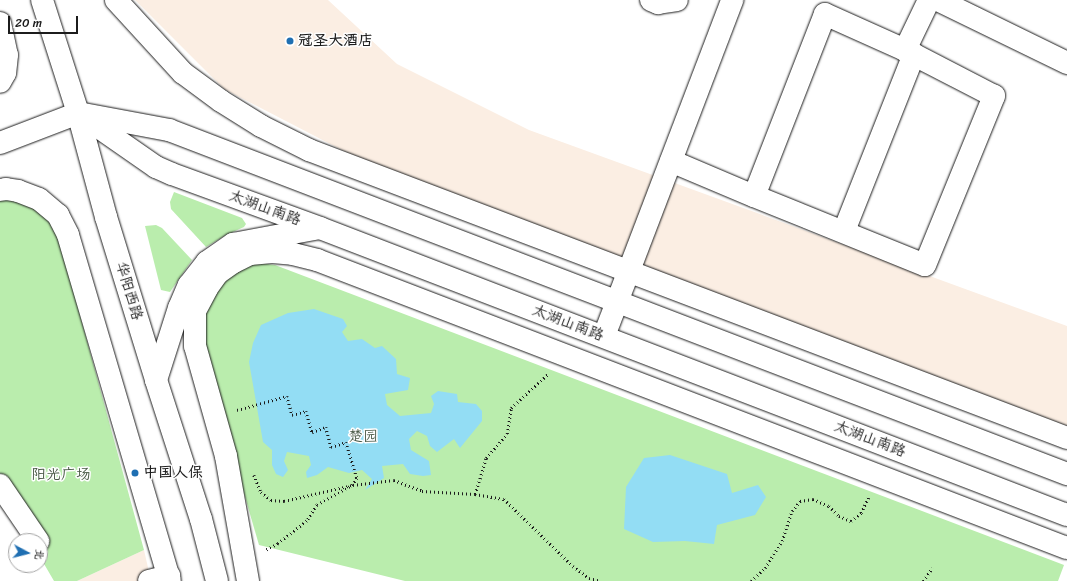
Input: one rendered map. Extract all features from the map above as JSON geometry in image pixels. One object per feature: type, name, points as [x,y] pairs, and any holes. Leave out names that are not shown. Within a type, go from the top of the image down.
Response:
[{"type":"street","name":"华阳西路","points":[[42,0],[78,113],[106,218],[201,519],[217,581]]},
{"type":"street","points":[[116,0],[183,73],[220,101],[261,126],[309,150],[1067,438]]},
{"type":"street","points":[[651,0],[658,3],[677,0]]},
{"type":"street","points":[[604,336],[732,0]]},
{"type":"street","points":[[844,231],[929,0]]},
{"type":"street","points":[[938,0],[1067,63]]},
{"type":"street","points":[[671,162],[754,196],[844,231],[925,265],[994,96],[910,52],[825,14],[754,196]]},
{"type":"street","points":[[0,23],[7,55],[5,73],[0,82]]},
{"type":"street","points":[[0,143],[78,113],[169,130],[1067,474]]},
{"type":"street","name":"太湖山南路","points":[[78,113],[156,167],[604,336],[1067,515]]},
{"type":"street","points":[[0,190],[6,189],[18,191],[39,198],[58,215],[68,235],[163,579]]},
{"type":"street","points":[[156,380],[179,308],[189,285],[207,262],[233,244],[320,228]]},
{"type":"street","points":[[248,581],[226,456],[195,346],[196,311],[207,288],[218,273],[234,262],[250,254],[272,252],[293,254],[317,260],[1067,548]]},
{"type":"street","points":[[0,485],[32,533]]},
{"type":"path","points":[[475,494],[486,458],[507,434],[511,408],[552,371]]},
{"type":"path","points":[[238,416],[236,409],[287,396],[292,415],[306,411],[312,432],[326,427],[331,447],[346,442],[356,478],[353,486],[317,505],[307,521],[278,544],[262,552]]},
{"type":"path","points":[[253,468],[261,492],[271,500],[284,501],[353,486],[394,480],[422,491],[475,494],[504,499],[573,566],[589,578],[601,581]]},
{"type":"path","points":[[751,581],[765,568],[782,541],[792,511],[800,501],[813,499],[829,506],[839,516],[850,521],[861,513],[870,492]]},
{"type":"path","points":[[923,581],[932,568]]},
{"type":"shaded area","points":[[135,0],[328,0],[397,64],[529,130],[1067,326],[1067,426],[365,162],[224,89]]},
{"type":"shaded area","points":[[144,550],[151,581],[77,581]]},
{"type":"green space","points":[[174,192],[242,218],[246,224],[244,227],[226,235],[206,247],[171,209],[170,202]]},
{"type":"green space","name":"阳光广场","points":[[5,196],[42,209],[59,238],[144,550],[77,581],[54,581],[48,571],[48,533],[33,533],[0,492],[0,198]]},
{"type":"green space","points":[[156,225],[162,228],[192,260],[170,292],[161,290],[145,226]]},
{"type":"green space","name":"楚园","points":[[252,262],[275,265],[1064,565],[1058,581],[405,581],[259,545],[201,345],[203,314],[211,293],[234,271]]},
{"type":"water","points":[[314,309],[343,319],[347,326],[342,332],[348,341],[362,339],[375,348],[382,346],[396,359],[397,374],[410,378],[408,390],[385,394],[387,405],[400,416],[431,413],[434,404],[431,396],[438,391],[457,394],[458,402],[476,404],[482,411],[482,421],[460,448],[454,439],[437,452],[430,446],[427,436],[417,431],[409,439],[411,450],[429,461],[431,475],[423,476],[410,474],[403,464],[382,466],[384,478],[365,490],[372,479],[362,470],[349,473],[328,467],[317,475],[307,478],[306,472],[311,465],[309,456],[287,452],[284,461],[288,470],[283,477],[276,474],[272,465],[272,450],[263,442],[249,362],[253,343],[261,325],[288,313]]},
{"type":"water","points":[[670,455],[727,474],[732,493],[758,485],[766,497],[755,515],[717,525],[714,544],[685,541],[653,542],[624,529],[626,487],[644,458]]},
{"type":"place","name":"冠圣大酒店","points":[[290,41]]},
{"type":"place","name":"中国人保","points":[[135,473]]}]
